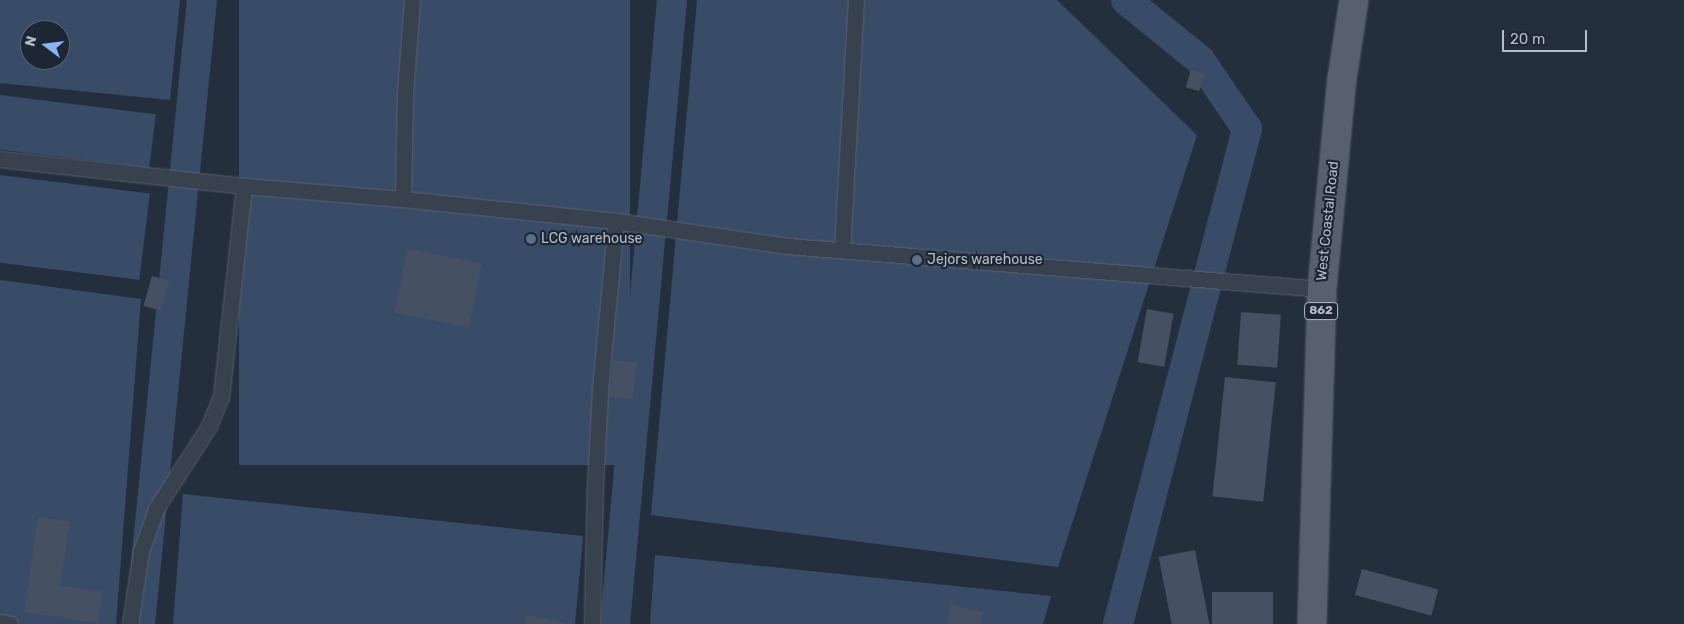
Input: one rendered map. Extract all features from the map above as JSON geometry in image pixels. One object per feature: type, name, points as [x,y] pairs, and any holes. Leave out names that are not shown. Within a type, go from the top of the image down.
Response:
[{"type":"main road","name":"West Coastal Road","points":[[1312,624],[1322,288],[1342,79],[1354,0]]},
{"type":"lane","points":[[404,199],[406,93],[412,0]]},
{"type":"lane","points":[[842,249],[856,0]]},
{"type":"lane","points":[[0,159],[244,186],[404,199],[616,221],[788,246],[842,249],[1034,267],[1322,288]]},
{"type":"lane","points":[[130,624],[141,551],[157,507],[209,426],[221,397],[244,186]]},
{"type":"lane","points":[[592,624],[594,486],[600,389],[616,221]]},
{"type":"lane","points":[[0,622],[10,624]]},
{"type":"water","points":[[0,0],[180,0],[170,100],[0,83]]},
{"type":"water","points":[[239,0],[630,0],[630,465],[239,465]]},
{"type":"water","points":[[697,0],[1057,0],[1197,135],[1058,567],[651,515]]},
{"type":"water","points":[[0,95],[156,114],[149,168],[0,149]]},
{"type":"water","points":[[0,175],[150,193],[139,280],[0,263]]},
{"type":"water","points":[[0,280],[141,299],[116,624],[0,624]]},
{"type":"water","points":[[183,494],[583,536],[575,624],[173,624]]},
{"type":"water","points":[[655,555],[1051,596],[1043,624],[650,624]]},
{"type":"building","points":[[1191,70],[1204,74],[1199,91],[1186,87]]},
{"type":"building","points":[[407,249],[482,264],[469,327],[395,313]]},
{"type":"building","points":[[152,276],[169,281],[161,311],[143,306]]},
{"type":"building","points":[[1147,309],[1174,314],[1164,367],[1138,362]]},
{"type":"building","points":[[1241,312],[1281,315],[1277,368],[1237,365]]},
{"type":"building","points":[[614,360],[637,363],[632,400],[609,397]]},
{"type":"building","points":[[1225,377],[1276,382],[1263,502],[1212,496]]},
{"type":"building","points":[[38,517],[70,522],[60,586],[103,592],[98,623],[24,612]]},
{"type":"building","points":[[1195,550],[1209,624],[1172,624],[1159,557]]},
{"type":"building","points":[[1362,569],[1438,589],[1431,616],[1355,595]]},
{"type":"building","points":[[1212,592],[1273,592],[1273,624],[1212,624]]},
{"type":"building","points":[[951,605],[982,612],[980,624],[947,624]]},
{"type":"building","points":[[527,615],[565,623],[525,624]]},
{"type":"waterway","points":[[140,624],[202,0]]},
{"type":"waterway","points":[[615,624],[672,0]]},
{"type":"waterway","points":[[1118,624],[1247,129],[1200,60],[1126,0]]},
{"type":"place","name":"LCG warehouse","points":[[531,239]]},
{"type":"place","name":"Jejors warehouse","points":[[917,260]]}]
